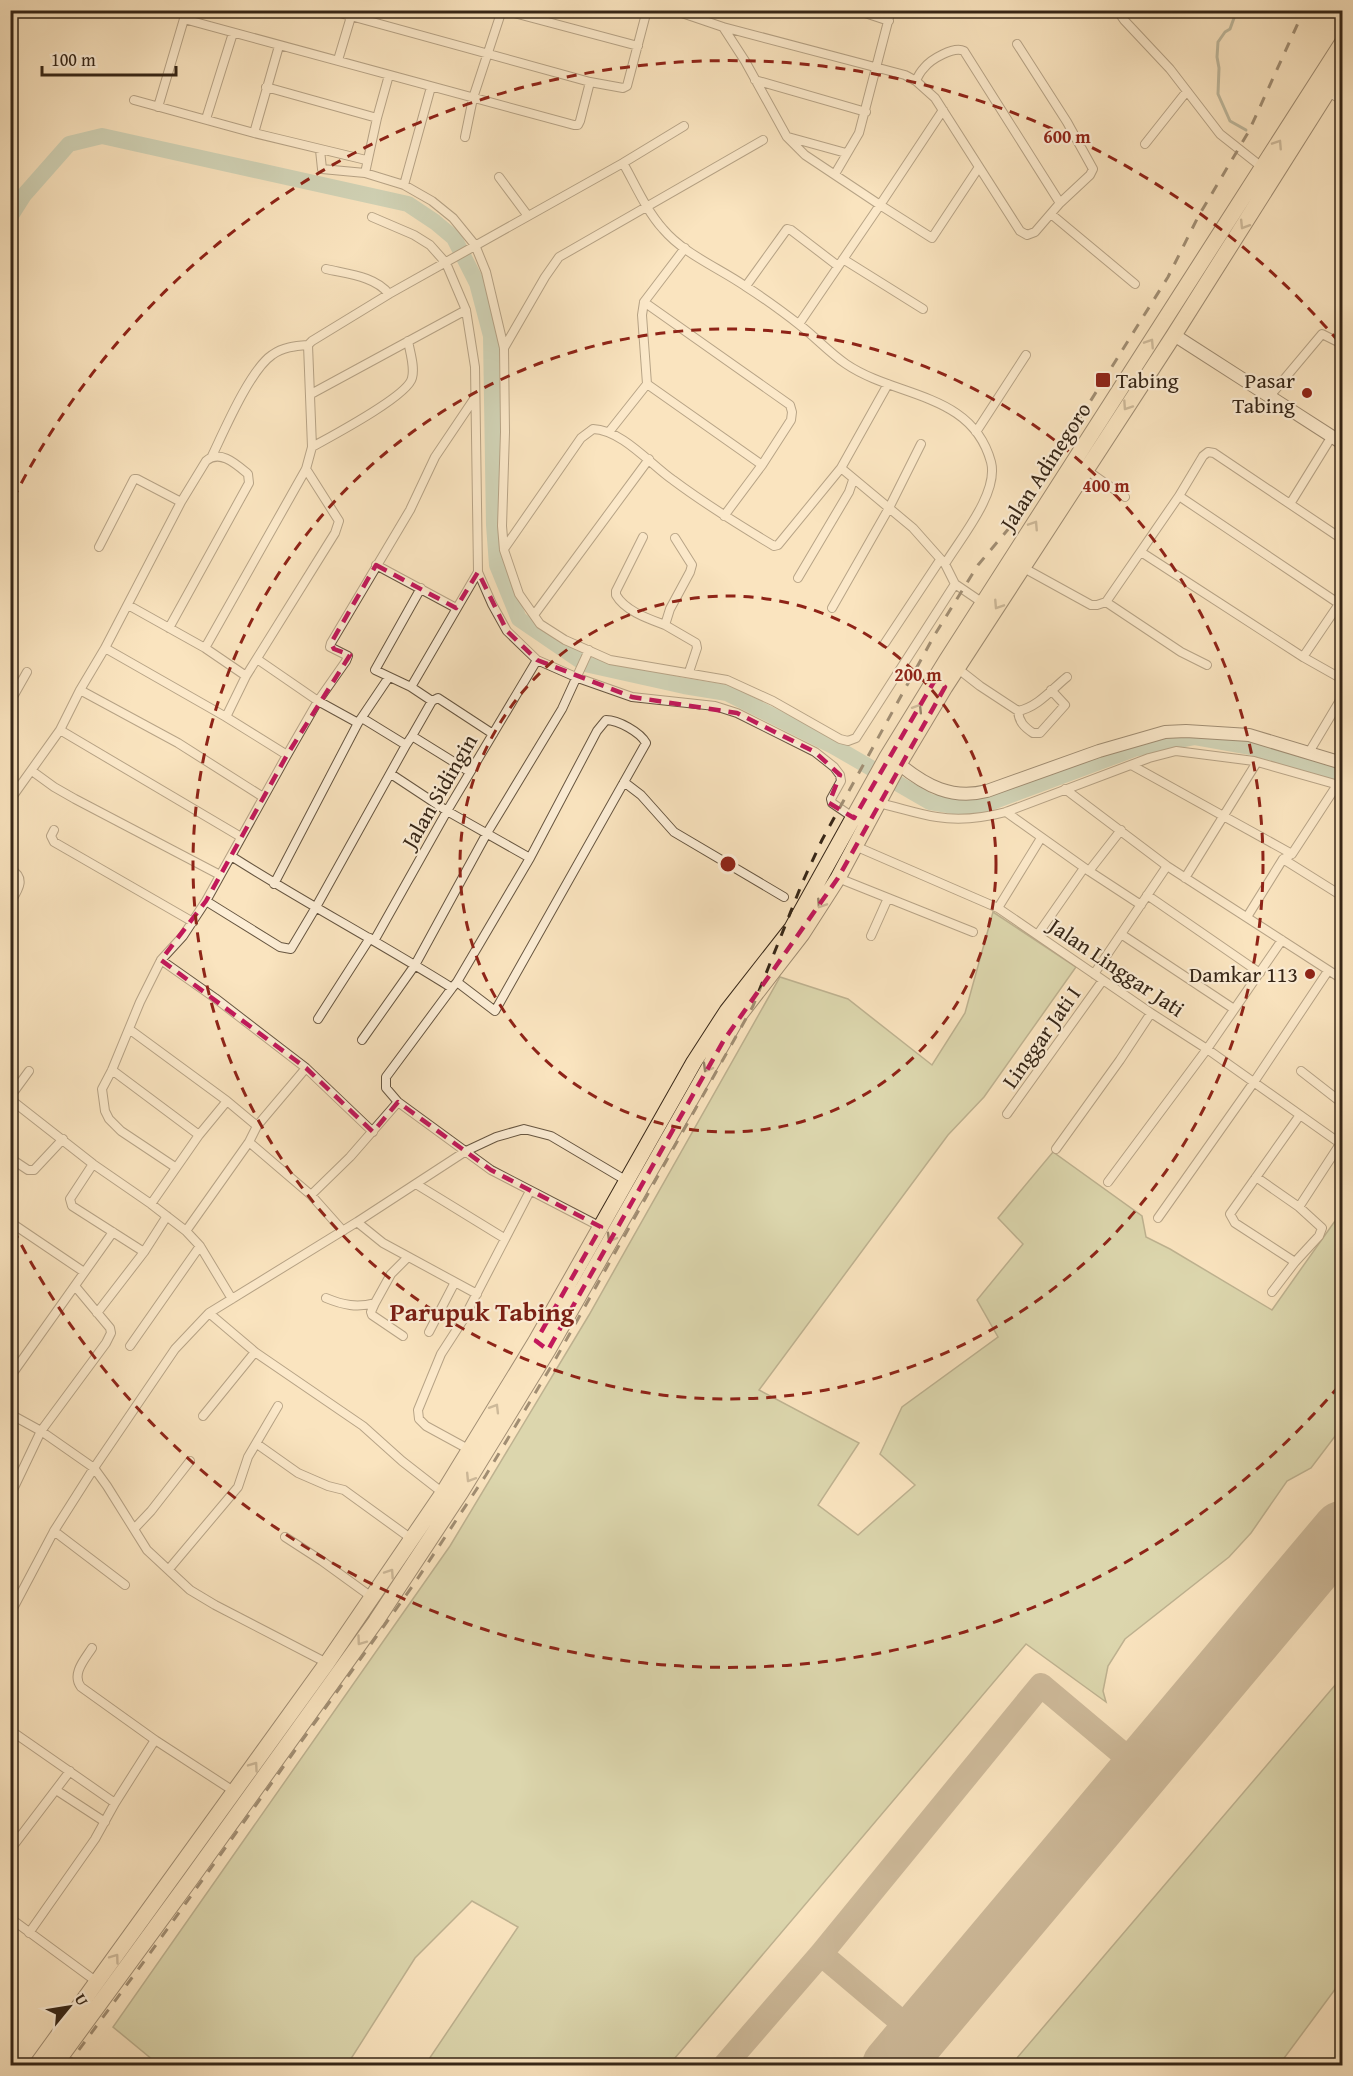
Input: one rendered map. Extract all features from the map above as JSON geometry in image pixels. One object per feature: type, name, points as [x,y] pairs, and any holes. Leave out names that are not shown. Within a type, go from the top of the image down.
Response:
[{"type":"highway","name":"Jalan Adinegoro","points":[[875,798],[940,684],[1342,43]]},
{"type":"highway","name":"Jalan Adinegoro","points":[[952,665],[983,603],[1017,564],[1085,469],[1174,335],[1342,69]]},
{"type":"highway","points":[[47,2063],[461,1492],[732,1014],[792,928],[854,818],[875,798]]},
{"type":"highway","points":[[184,1876],[235,1792],[327,1663],[369,1617],[373,1598],[470,1450],[542,1346],[601,1227],[694,1062],[801,934],[838,878],[855,846],[875,798]]},
{"type":"highway","points":[[47,2063],[97,1982],[164,1902]]},
{"type":"street","points":[[329,10],[352,14],[590,82],[622,88],[627,86],[647,10]]},
{"type":"street","points":[[465,137],[473,98],[502,10],[638,46]]},
{"type":"street","points":[[673,10],[697,14],[723,27],[904,75],[916,81],[935,98],[1020,231],[1027,235],[1035,232],[1090,175],[1093,169],[1017,44]]},
{"type":"street","points":[[856,10],[889,21]]},
{"type":"street","points":[[835,174],[859,133],[891,10]]},
{"type":"street","points":[[1118,10],[1124,20],[1187,91],[1220,134],[1263,168]]},
{"type":"street","points":[[338,60],[352,14]]},
{"type":"street","points":[[158,107],[186,15],[233,33],[574,125],[580,121],[590,82]]},
{"type":"street","points":[[723,27],[787,137],[805,155],[932,238],[979,167]]},
{"type":"street","points":[[206,119],[233,33]]},
{"type":"street","points":[[254,133],[279,46]]},
{"type":"street","points":[[916,81],[928,64],[957,49],[964,51],[1060,204]]},
{"type":"street","points":[[365,174],[366,160],[389,75]]},
{"type":"street","points":[[755,80],[866,112]]},
{"type":"street","points":[[266,87],[377,118]]},
{"type":"street","points":[[404,185],[431,87]]},
{"type":"street","points":[[1145,144],[1187,91]]},
{"type":"street","points":[[1328,92],[1342,100]]},
{"type":"street","points":[[134,100],[254,133],[366,160]]},
{"type":"street","points":[[799,324],[943,110]]},
{"type":"street","points":[[10,800],[60,730],[182,502],[206,461],[212,456],[257,371],[270,356],[282,349],[308,345],[315,338],[388,294],[623,163],[684,126]]},
{"type":"street","points":[[787,137],[846,153]]},
{"type":"street","points":[[504,348],[559,256],[763,140]]},
{"type":"street","points":[[320,150],[322,169],[365,174],[404,185],[432,201],[453,218],[473,247],[486,272],[504,348],[504,549],[519,594],[540,624],[551,633],[588,652],[610,660],[727,680],[773,701],[840,739],[848,741],[856,738],[955,584]]},
{"type":"street","points":[[623,163],[663,230],[685,248],[746,286],[799,324],[845,363],[888,384],[923,395],[945,406],[960,416],[976,432],[991,462],[992,473],[983,503],[885,643]]},
{"type":"street","points":[[499,177],[528,216]]},
{"type":"street","points":[[1051,214],[1136,284]]},
{"type":"street","points":[[372,217],[414,235],[430,245],[448,262],[466,310],[475,367],[478,572],[507,631],[537,660],[632,697],[715,706],[737,713],[816,752],[840,775],[841,781],[831,799],[832,803],[854,818]]},
{"type":"street","points":[[746,286],[787,229],[923,309]]},
{"type":"street","points":[[609,432],[647,384],[642,315],[644,302],[685,248]]},
{"type":"street","points":[[326,269],[377,283],[388,294]]},
{"type":"street","points":[[644,302],[790,405],[791,420],[762,465],[724,516]]},
{"type":"street","points":[[311,394],[466,310]]},
{"type":"street","points":[[1270,396],[1322,334],[1342,344]]},
{"type":"street","points":[[1174,335],[1337,440],[1290,504]]},
{"type":"street","points":[[312,447],[361,419],[405,388],[412,378],[408,341]]},
{"type":"street","points":[[205,648],[306,469],[312,447],[308,345]]},
{"type":"street","points":[[976,432],[1026,355]]},
{"type":"street","points":[[647,384],[762,465]]},
{"type":"street","points":[[504,549],[581,438],[593,429],[609,432],[724,516],[774,546],[778,545],[841,468],[888,384]]},
{"type":"street","points":[[176,1167],[122,1131],[109,1119],[102,1089],[161,960],[193,922],[206,901],[318,701],[348,656],[330,647],[331,643],[410,510],[435,457],[474,399]]},
{"type":"street","points":[[832,608],[889,508],[921,444]]},
{"type":"street","points":[[1017,564],[1091,605],[1106,602],[1179,496],[1203,456],[1208,452],[1214,453],[1342,539]]},
{"type":"street","points":[[169,628],[249,483],[248,474],[239,466],[219,455],[212,456]]},
{"type":"street","points":[[534,615],[649,459]]},
{"type":"street","points":[[841,468],[919,534],[942,562],[955,584],[983,603]]},
{"type":"street","points":[[226,717],[246,676],[334,533],[339,521],[306,469]]},
{"type":"street","points":[[1085,469],[1125,497]]},
{"type":"street","points":[[99,547],[134,479],[182,502]]},
{"type":"street","points":[[798,578],[854,480]]},
{"type":"street","points":[[1179,496],[1335,601],[1342,600]]},
{"type":"street","points":[[643,537],[616,595],[620,601],[632,609],[696,643],[697,648],[689,672]]},
{"type":"street","points":[[665,626],[670,609],[692,565],[675,538]]},
{"type":"street","points":[[1141,552],[1303,657],[1342,679]]},
{"type":"street","points":[[376,565],[456,608]]},
{"type":"street","points":[[411,687],[478,572]]},
{"type":"street","points":[[421,588],[375,670],[411,687],[432,701]]},
{"type":"street","points":[[1303,657],[1342,600]]},
{"type":"street","points":[[1106,602],[1181,652],[1207,665]]},
{"type":"street","points":[[128,605],[205,648],[246,676]]},
{"type":"street","points":[[105,648],[226,717],[287,755]]},
{"type":"street","points":[[362,1040],[415,964],[487,832],[562,709],[588,652]]},
{"type":"street","points":[[257,659],[318,701],[360,720],[405,745]]},
{"type":"street","name":"Jalan Sidingin","points":[[318,1019],[372,940],[537,660]]},
{"type":"street","points":[[952,665],[1018,711],[1025,710],[1040,701],[1067,677]]},
{"type":"street","points":[[10,702],[27,672]]},
{"type":"street","points":[[274,884],[360,720],[389,677]]},
{"type":"street","points":[[80,690],[178,743],[263,797]]},
{"type":"street","points":[[1018,711],[1023,725],[1033,733],[1040,733],[1065,705],[1051,690]]},
{"type":"street","points":[[1308,754],[1342,697]]},
{"type":"street","points":[[206,901],[287,949],[294,945],[391,774],[405,745],[432,701],[438,698],[442,700],[493,734]]},
{"type":"street","points":[[231,856],[274,884],[455,985],[495,1011],[646,740],[615,720],[606,720],[597,730],[530,858],[455,985],[386,1077],[386,1088],[398,1102],[491,1170],[601,1227]]},
{"type":"street","points":[[60,730],[241,837]]},
{"type":"street","points":[[895,762],[914,777],[934,788],[971,795],[1099,751],[1164,732],[1249,735],[1342,763]]},
{"type":"street","points":[[412,736],[470,772]]},
{"type":"street","points":[[875,798],[939,818],[974,819],[1006,812],[1133,766],[1149,758],[1176,751],[1257,762],[1340,785],[1292,854],[1283,859],[1247,918]]},
{"type":"street","points":[[1185,878],[1257,762]]},
{"type":"street","points":[[1133,766],[1292,854]]},
{"type":"street","points":[[32,771],[68,795],[219,875]]},
{"type":"street","points":[[391,774],[447,811],[530,858]]},
{"type":"street","points":[[624,782],[646,800],[674,832],[784,897]]},
{"type":"street","points":[[1065,789],[1167,866],[1342,979]]},
{"type":"street","points":[[1006,812],[1087,870],[1141,905]]},
{"type":"street","points":[[54,830],[51,836],[54,842],[193,922]]},
{"type":"street","points":[[1038,934],[1121,830]]},
{"type":"street","points":[[998,908],[1041,838]]},
{"type":"street","name":"Jalan Linggar Jati","points":[[855,846],[998,908],[1342,1143]]},
{"type":"street","points":[[1283,859],[1342,896]]},
{"type":"street","points":[[1094,974],[1167,866]]},
{"type":"street","points":[[10,869],[20,876],[21,881],[10,903]]},
{"type":"street","points":[[838,878],[973,932]]},
{"type":"street","points":[[1147,895],[1260,974]]},
{"type":"street","points":[[871,936],[888,898]]},
{"type":"street","points":[[1121,934],[1234,1009]]},
{"type":"street","points":[[1108,1182],[1260,974],[1282,940]]},
{"type":"street","points":[[161,960],[306,1068],[373,1132]]},
{"type":"street","points":[[1158,1218],[1254,1082],[1328,971]]},
{"type":"street","name":"Linggar Jati I","points":[[1007,1114],[1103,980]]},
{"type":"street","points":[[1056,1149],[1151,1013]]},
{"type":"street","points":[[129,1029],[227,1101],[257,1126]]},
{"type":"street","points":[[186,1231],[249,1142],[257,1126],[306,1068]]},
{"type":"street","points":[[112,1070],[199,1134]]},
{"type":"street","points":[[29,1071],[10,1098],[93,1164],[186,1231],[200,1246],[232,1299]]},
{"type":"street","points":[[1301,1071],[1342,1103]]},
{"type":"street","points":[[151,1204],[199,1134],[227,1101]]},
{"type":"street","points":[[311,1195],[350,1157],[398,1102]]},
{"type":"street","points":[[1295,1262],[1235,1222],[1230,1212],[1300,1115]]},
{"type":"street","points":[[10,1614],[54,1531],[94,1468],[175,1349],[209,1313],[343,1231],[466,1151],[496,1137],[524,1129],[551,1136],[627,1180]]},
{"type":"street","points":[[10,1158],[28,1170],[34,1170],[63,1139]]},
{"type":"street","points":[[249,1142],[311,1195],[343,1231]]},
{"type":"street","points":[[1299,1207],[1342,1143]]},
{"type":"street","points":[[93,1164],[70,1199],[70,1203],[144,1252]]},
{"type":"street","points":[[1256,1177],[1299,1207],[1319,1224],[1322,1230],[1272,1292]]},
{"type":"street","points":[[416,1184],[504,1238]]},
{"type":"street","points":[[470,1450],[426,1426],[419,1419],[418,1413],[441,1354],[464,1320],[530,1191]]},
{"type":"street","points":[[97,1313],[144,1252],[167,1216]]},
{"type":"street","points":[[10,1222],[84,1272]]},
{"type":"street","points":[[357,1222],[383,1243],[477,1294]]},
{"type":"street","points":[[10,1377],[113,1232]]},
{"type":"street","points":[[130,1346],[200,1246]]},
{"type":"street","points":[[403,1336],[371,1312],[391,1274],[408,1257]]},
{"type":"street","points":[[429,1332],[455,1282]]},
{"type":"street","points":[[10,1496],[42,1431],[109,1337],[110,1328],[75,1286]]},
{"type":"street","points":[[326,1298],[339,1304],[361,1306],[375,1303]]},
{"type":"street","points":[[209,1313],[255,1352],[363,1426],[443,1493]]},
{"type":"street","points":[[203,1416],[255,1352]]},
{"type":"street","points":[[169,1569],[238,1487],[249,1457],[278,1406]]},
{"type":"street","points":[[10,1414],[42,1431],[94,1468],[147,1550],[190,1590],[327,1663]]},
{"type":"street","points":[[257,1444],[298,1473],[344,1490],[413,1540]]},
{"type":"street","points":[[134,1529],[190,1461]]},
{"type":"street","points":[[54,1531],[124,1585]]},
{"type":"street","points":[[285,1537],[373,1598]]},
{"type":"street","points":[[92,1648],[78,1671],[76,1678],[79,1685],[155,1740],[235,1792]]},
{"type":"street","points":[[10,1743],[14,1732],[115,1803]]},
{"type":"street","points":[[29,1932],[95,1839],[155,1740]]},
{"type":"street","points":[[10,1850],[70,1771]]},
{"type":"street","points":[[56,1790],[105,1822]]},
{"type":"street","points":[[10,1918],[97,1982]]},
{"type":"highlighted area","points":[[376,565],[456,608],[478,572],[507,631],[537,660],[632,697],[737,713],[815,752],[840,775],[829,803],[854,818],[935,680],[945,687],[838,878],[724,1040],[548,1350],[536,1341],[601,1227],[491,1170],[398,1102],[373,1132],[306,1068],[161,960],[206,901],[287,755],[350,655],[334,649],[331,643]]},
{"type":"green space","points":[[993,912],[1076,967],[984,1097],[948,1135],[759,1390],[859,1443],[818,1505],[858,1535],[915,1485],[880,1454],[902,1407],[998,1337],[977,1300],[1023,1244],[998,1218],[1053,1152],[1142,1216],[1146,1237],[1272,1310],[1342,1211],[1342,1427],[1311,1468],[1287,1481],[1251,1533],[1229,1557],[1125,1639],[1108,1666],[1103,1691],[1106,1702],[1026,1644],[669,2065],[425,2065],[518,1927],[472,1901],[415,1958],[347,2065],[159,2065],[113,2027],[450,1546],[589,1315],[780,977],[848,999],[932,1065],[965,1013]]},
{"type":"green space","points":[[1342,1677],[1342,1980],[1279,2065],[1011,2065]]},
{"type":"waterway","points":[[1092,10],[1115,15],[1130,10]]},
{"type":"waterway","points":[[1233,10],[1234,18],[1230,29],[1218,42],[1218,94],[1230,121],[1246,130]]},
{"type":"waterway","points":[[10,217],[24,195],[69,144],[102,136],[408,204],[435,222],[454,238],[477,283],[491,336],[494,525],[497,565],[519,619],[585,664],[727,693],[833,746],[930,802],[966,808],[984,805],[1134,749],[1195,737],[1251,747],[1342,774]]},
{"type":"taxiway","points":[[724,2066],[821,1954],[1041,1685],[1142,1770]]},
{"type":"taxiway","points":[[821,1954],[918,2036]]},
{"type":"runway","points":[[892,2066],[1342,1531]]},
{"type":"railway","points":[[67,2066],[414,1584],[486,1475],[555,1360],[753,1006],[803,881],[822,840],[934,636],[978,565],[1010,527],[1168,277],[1198,217],[1249,131],[1304,10]]},
{"type":"place","name":"Tabing","points":[[1103,380]]},
{"type":"place","name":"Pasar Tabing","points":[[1307,393]]},
{"type":"place","name":"Damkar 113","points":[[1310,974]]},
{"type":"district","name":"Parupuk Tabing","points":[[482,1312]]}]
